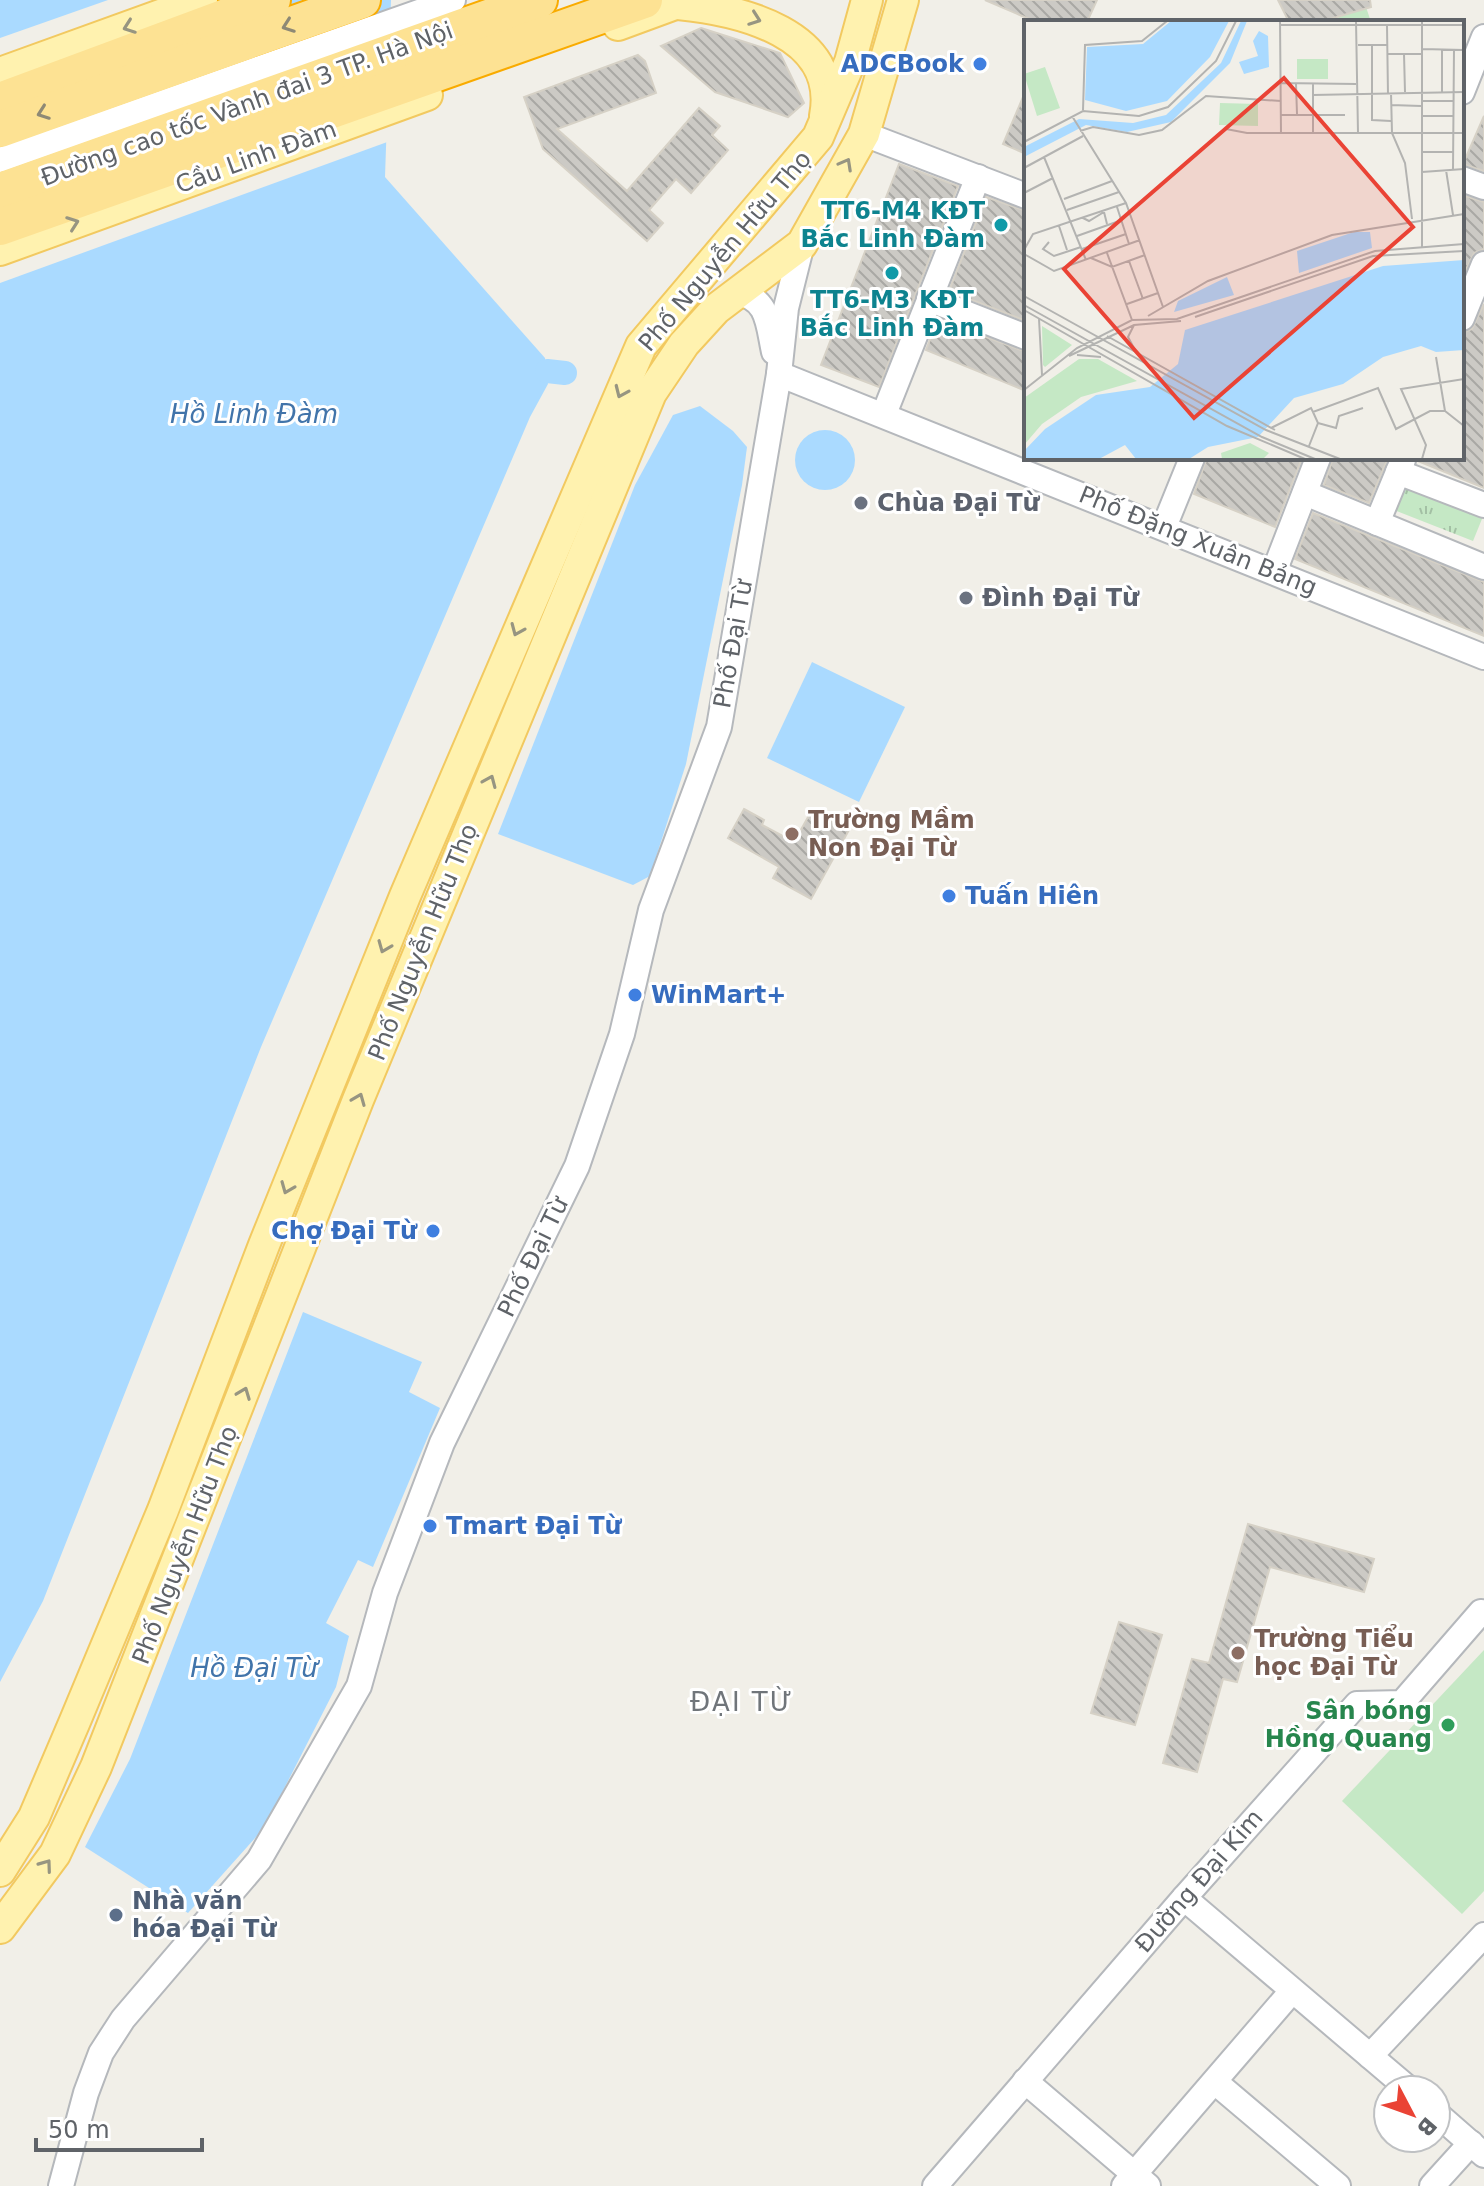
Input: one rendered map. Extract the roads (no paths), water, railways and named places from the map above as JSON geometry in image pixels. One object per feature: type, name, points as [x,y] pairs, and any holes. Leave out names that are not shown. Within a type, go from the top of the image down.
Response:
[{"type":"highway","points":[[0,101],[272,0]]},
{"type":"highway","points":[[0,129],[362,0]]},
{"type":"highway","name":"Đường cao tốc Vành đai 3 TP. Hà Nội","points":[[0,191],[539,0]]},
{"type":"highway","points":[[0,227],[455,64],[669,1]]},
{"type":"main road","points":[[0,73],[202,0]]},
{"type":"main road","name":"Phố Nguyễn Hữu Thọ","points":[[0,1871],[34,1817],[87,1693],[405,896],[641,346],[802,160],[822,131],[850,62],[867,0]]},
{"type":"main road","name":"Phố Nguyễn Hữu Thọ","points":[[0,1928],[55,1854],[96,1767],[437,909],[651,393],[684,344],[716,309],[802,244],[864,134],[903,0]]},
{"type":"main road","points":[[669,1],[746,16],[785,31],[807,51],[824,77],[826,108],[822,131]]},
{"type":"main road","name":"Cầu Linh Đàm","points":[[0,250],[513,64],[669,1]]},
{"type":"street","points":[[0,160],[453,0]]},
{"type":"street","points":[[1464,87],[1484,37]]},
{"type":"street","points":[[864,134],[1024,195]]},
{"type":"street","points":[[884,414],[978,177]]},
{"type":"street","points":[[1464,180],[1484,187]]},
{"type":"street","name":"Phố Đại Từ","points":[[61,2186],[86,2093],[101,2053],[123,2019],[259,1860],[359,1686],[385,1593],[442,1443],[577,1166],[622,1034],[651,910],[719,727],[779,374],[786,308],[802,244]]},
{"type":"street","points":[[1464,313],[1484,264]]},
{"type":"street","points":[[737,293],[751,295],[762,305],[779,374]]},
{"type":"street","points":[[929,299],[1024,336]]},
{"type":"street","name":"Phố Đặng Xuân Bảng","points":[[779,374],[1484,657]]},
{"type":"street","points":[[1164,527],[1191,460]]},
{"type":"street","points":[[1274,572],[1317,460]]},
{"type":"street","points":[[1377,523],[1401,465],[1484,505]]},
{"type":"street","points":[[1305,493],[1482,561]]},
{"type":"street","points":[[405,896],[437,909]]},
{"type":"street","name":"Đường Đại Kim","points":[[935,2186],[1357,1704],[1402,1703],[1481,1612]]},
{"type":"street","points":[[1184,1898],[1391,2074]]},
{"type":"street","points":[[1370,2056],[1484,1935]]},
{"type":"street","points":[[1025,2081],[1135,2182],[1292,1991]]},
{"type":"street","points":[[1215,2082],[1338,2186]]},
{"type":"street","points":[[1432,2186],[1477,2149],[1452,2127]]},
{"type":"water","name":"Hồ Linh Đàm","points":[[0,0],[391,0],[385,177],[545,358],[548,384],[530,417],[261,1047],[43,1601],[0,1682]]},
{"type":"water","points":[[700,406],[733,431],[747,447],[742,485],[686,764],[650,876],[633,885],[498,834],[635,485],[673,415]]},
{"type":"water","points":[[825,430],[837,432],[846,439],[853,448],[853,472],[846,481],[837,488],[825,490],[813,488],[804,481],[797,472],[795,460],[797,448],[804,439],[813,432]]},
{"type":"water","points":[[812,662],[905,707],[859,802],[767,758]]},
{"type":"water","name":"Hồ Đại Từ","points":[[303,1312],[422,1362],[409,1392],[440,1408],[373,1567],[358,1560],[326,1623],[349,1636],[336,1687],[264,1828],[188,1913],[85,1847],[130,1759]]},
{"type":"waterway","points":[[547,371],[565,373]]},
{"type":"place","name":"ADCBook","points":[[980,64]]},
{"type":"place","name":"TT6-M4 KĐT Bắc Linh Đàm","points":[[1001,225]]},
{"type":"place","name":"TT6-M3 KĐT Bắc Linh Đàm","points":[[892,273]]},
{"type":"place","name":"Chùa Đại Từ","points":[[861,503]]},
{"type":"place","name":"Đình Đại Từ","points":[[966,598]]},
{"type":"place","name":"Trường Mầm Non Đại Từ","points":[[792,834]]},
{"type":"place","name":"Tuấn Hiên","points":[[949,896]]},
{"type":"place","name":"WinMart+","points":[[635,995]]},
{"type":"place","name":"Chợ Đại Từ","points":[[433,1231]]},
{"type":"place","name":"Tmart Đại Từ","points":[[430,1526]]},
{"type":"place","name":"Trường Tiểu học Đại Từ","points":[[1238,1653]]},
{"type":"place","name":"Sân bóng Hồng Quang","points":[[1448,1725]]},
{"type":"place","name":"Nhà văn hóa Đại Từ","points":[[116,1915]]},
{"type":"district","name":"ĐẠI TỪ","points":[[742,1702]]}]
